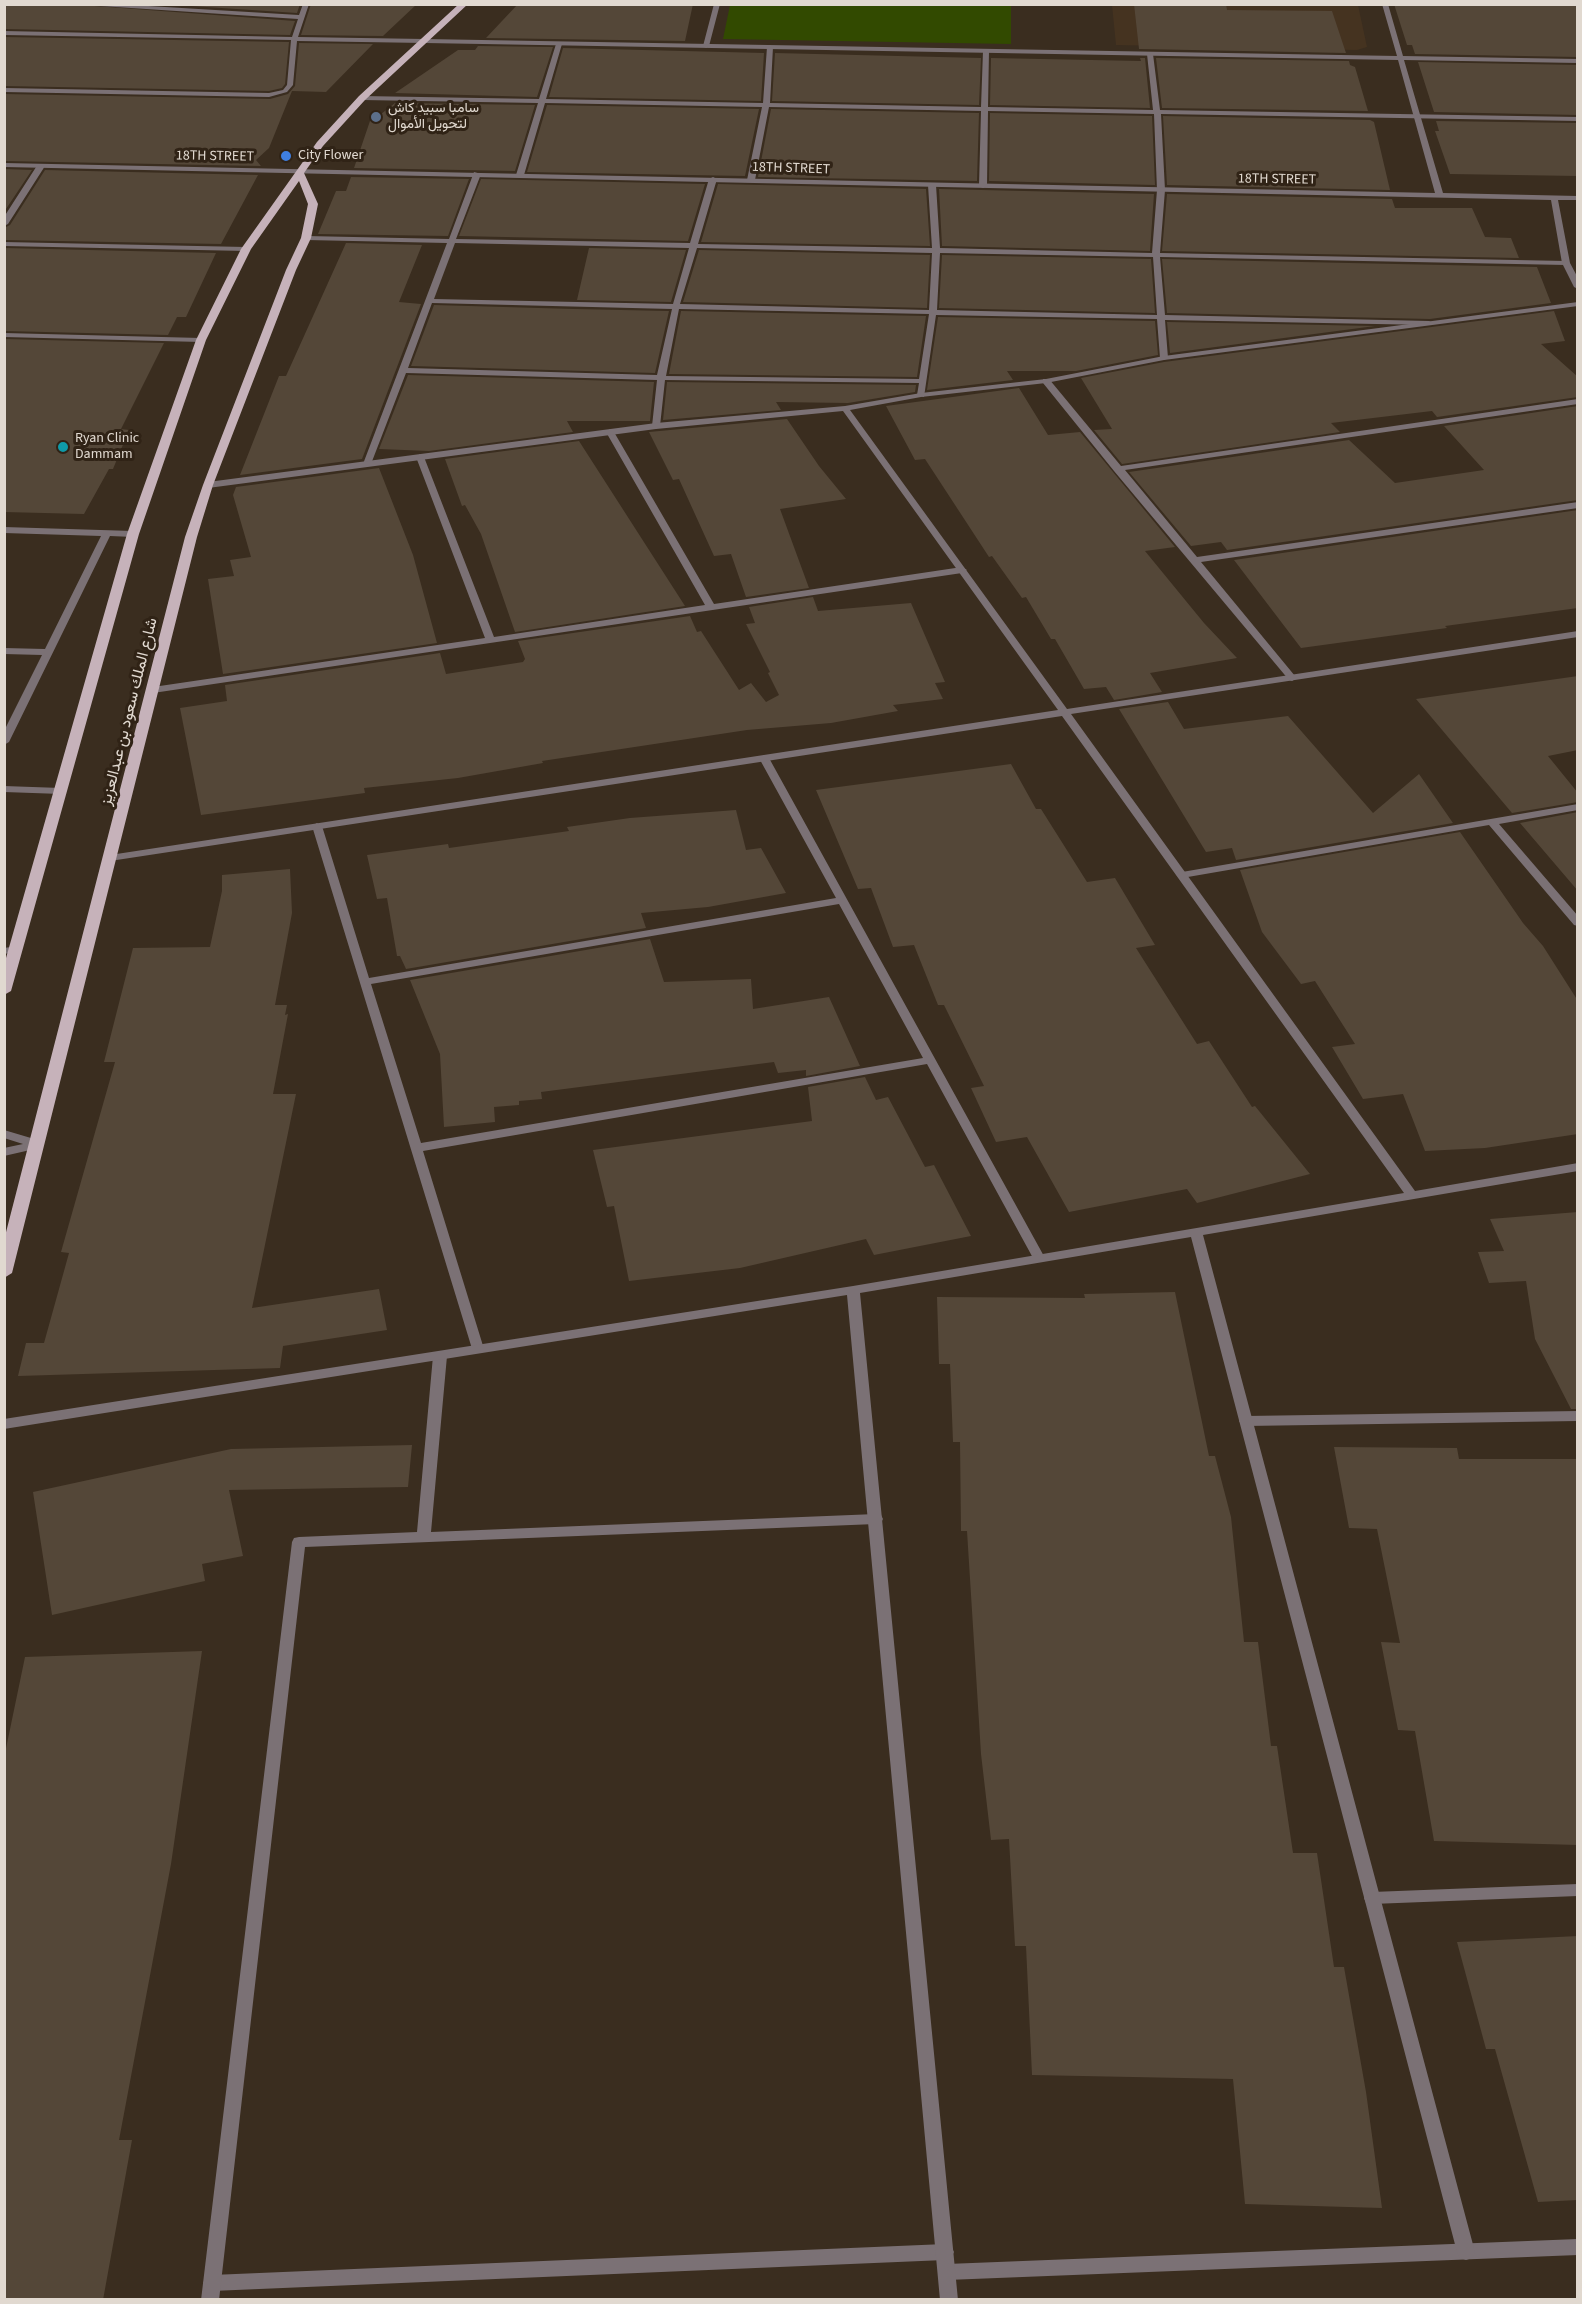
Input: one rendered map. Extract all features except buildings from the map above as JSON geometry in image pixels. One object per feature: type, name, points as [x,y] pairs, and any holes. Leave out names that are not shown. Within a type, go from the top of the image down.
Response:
[{"type":"main road","points":[[4,991],[133,534],[201,340],[246,249],[299,171],[362,98],[464,4]]},
{"type":"main road","name":"شارع الملك سعود بن عبدالعزيز","points":[[4,1273],[191,537],[208,485],[291,270],[306,238],[314,204],[299,171]]},
{"type":"street","points":[[73,4],[302,16]]},
{"type":"street","points":[[4,90],[269,94],[285,91],[290,85],[294,40],[306,4]]},
{"type":"street","points":[[706,46],[717,4]]},
{"type":"street","points":[[1384,4],[1440,195]]},
{"type":"street","points":[[4,33],[294,40],[1578,61]]},
{"type":"street","points":[[520,175],[559,44]]},
{"type":"street","points":[[751,180],[766,106],[770,47]]},
{"type":"street","points":[[983,186],[986,51]]},
{"type":"street","points":[[1150,54],[1157,112],[1161,190],[1156,253],[1164,358]]},
{"type":"street","points":[[362,98],[1578,119]]},
{"type":"street","name":"18TH STREET","points":[[4,165],[1578,198]]},
{"type":"street","points":[[4,224],[41,166]]},
{"type":"street","points":[[368,464],[477,174]]},
{"type":"street","points":[[656,426],[661,378],[676,306],[713,179]]},
{"type":"street","points":[[921,395],[933,311],[936,249],[932,185]]},
{"type":"street","points":[[1554,198],[1566,263],[1578,287]]},
{"type":"street","points":[[306,238],[695,243],[1566,263]]},
{"type":"street","points":[[4,244],[246,249]]},
{"type":"street","points":[[430,301],[1429,323]]},
{"type":"street","points":[[208,485],[656,426],[845,408],[921,395],[1046,381],[1164,358],[1578,303]]},
{"type":"street","points":[[4,335],[201,340]]},
{"type":"street","points":[[404,370],[661,378],[922,381]]},
{"type":"street","points":[[1046,381],[1292,678]]},
{"type":"street","points":[[1117,469],[1578,401]]},
{"type":"street","points":[[845,408],[1412,1195]]},
{"type":"street","points":[[609,432],[711,607]]},
{"type":"street","points":[[420,457],[489,639]]},
{"type":"street","points":[[1194,560],[1578,505]]},
{"type":"street","points":[[4,530],[133,534]]},
{"type":"street","points":[[4,742],[107,533]]},
{"type":"street","points":[[153,690],[962,570]]},
{"type":"street","points":[[110,858],[1578,634]]},
{"type":"street","points":[[4,651],[47,652]]},
{"type":"street","points":[[764,758],[1039,1258]]},
{"type":"street","points":[[4,789],[61,791]]},
{"type":"street","points":[[1182,875],[1578,807]]},
{"type":"street","points":[[1492,822],[1578,923]]},
{"type":"street","points":[[317,826],[478,1349]]},
{"type":"street","points":[[365,982],[842,900]]},
{"type":"street","points":[[4,951],[17,949]]},
{"type":"street","points":[[416,1148],[930,1060]]},
{"type":"street","points":[[4,1134],[37,1144]]},
{"type":"street","points":[[4,1152],[37,1144]]},
{"type":"street","points":[[4,1424],[853,1290],[1578,1167]]},
{"type":"street","points":[[1196,1231],[1466,2252]]},
{"type":"street","points":[[853,1290],[949,2300]]},
{"type":"street","points":[[424,1537],[440,1356]]},
{"type":"street","points":[[1246,1421],[1578,1416]]},
{"type":"street","points":[[876,1519],[298,1542],[211,2291],[945,2252]]},
{"type":"street","points":[[1372,1898],[1578,1890]]},
{"type":"street","points":[[947,2272],[1578,2247]]},
{"type":"shaded area","points":[[1112,5],[1358,5],[1367,47],[1357,50],[1116,45]]},
{"type":"green space","points":[[730,5],[1011,5],[1011,44],[723,39]]},
{"type":"place","name":"سامبا سبيد كاش لتحويل الأموال","points":[[376,117]]},
{"type":"place","name":"City Flower","points":[[286,156]]},
{"type":"place","name":"Ryan Clinic Dammam","points":[[63,447]]}]
